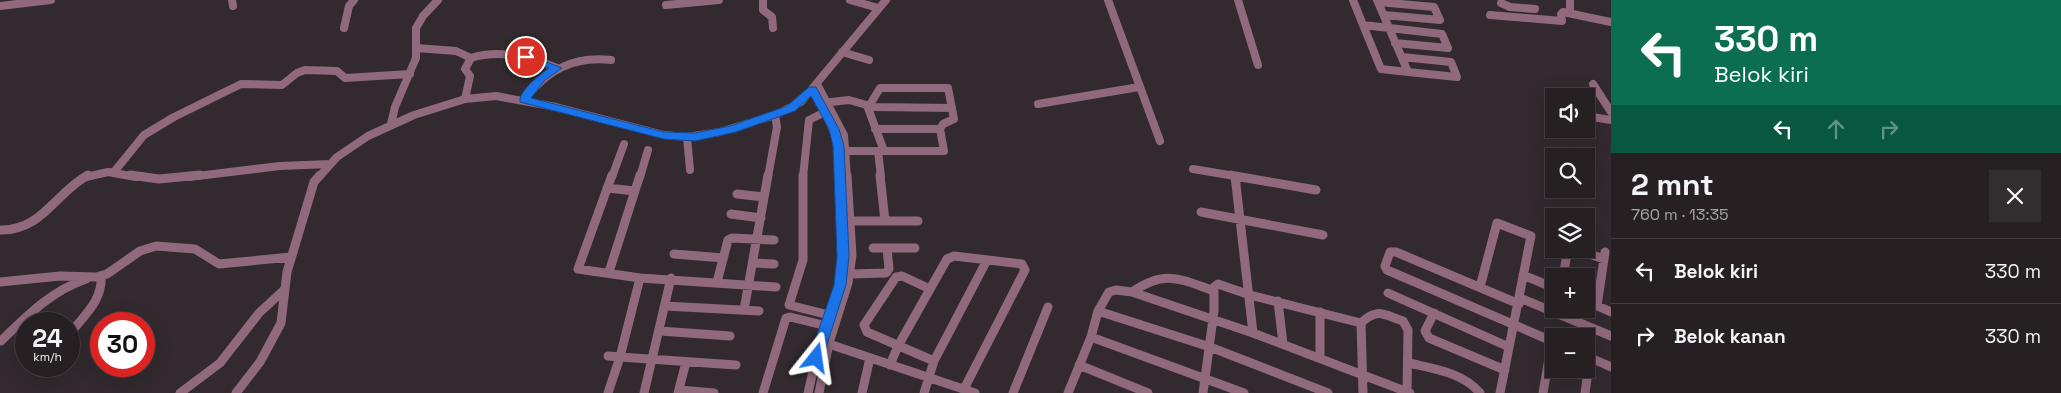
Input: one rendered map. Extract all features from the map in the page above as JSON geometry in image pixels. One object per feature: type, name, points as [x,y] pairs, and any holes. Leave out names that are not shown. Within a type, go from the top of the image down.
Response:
[{"type":"street","points":[[0,6],[51,0]]},
{"type":"street","points":[[344,28],[349,6],[354,0]]},
{"type":"street","points":[[391,124],[395,106],[410,74],[417,48],[414,38],[419,21],[438,0]]},
{"type":"street","points":[[666,5],[719,0]]},
{"type":"street","points":[[762,0],[762,10],[772,17],[774,28]]},
{"type":"street","points":[[850,0],[878,8]]},
{"type":"street","points":[[236,393],[274,338],[282,323],[284,309],[283,293],[291,256],[310,190],[320,174],[330,164],[368,136],[391,124],[465,99],[496,96],[524,100],[689,144],[720,132],[776,120],[796,106],[847,53],[878,8],[886,0]]},
{"type":"street","points":[[1108,0],[1160,141]]},
{"type":"street","points":[[1238,0],[1249,28],[1250,44],[1258,65]]},
{"type":"street","points":[[1353,0],[1381,69],[1457,77],[1451,62],[1402,57]]},
{"type":"street","points":[[1570,0],[1570,13]]},
{"type":"street","points":[[1384,15],[1440,20],[1434,7],[1378,1],[1408,72]]},
{"type":"street","points":[[1500,3],[1510,7],[1534,7],[1541,19]]},
{"type":"street","points":[[1490,15],[1562,21],[1561,14],[1570,13],[1609,22],[1611,29]]},
{"type":"street","points":[[1363,25],[1442,34],[1448,48],[1396,42]]},
{"type":"street","points":[[417,48],[456,51],[471,58],[486,54],[526,57],[557,68]]},
{"type":"street","points":[[847,53],[869,60]]},
{"type":"street","points":[[465,99],[470,76],[465,69],[471,58]]},
{"type":"street","points":[[524,100],[541,78],[557,68],[592,58],[611,60]]},
{"type":"street","points":[[114,172],[144,135],[239,84],[282,85],[288,83],[298,72],[303,70],[335,70],[345,78],[410,74]]},
{"type":"street","points":[[1593,84],[1611,112]]},
{"type":"street","points":[[814,87],[834,129],[839,146],[843,256],[840,285],[829,315],[830,327]]},
{"type":"street","points":[[1038,104],[1139,87]]},
{"type":"street","points":[[846,151],[881,151],[944,151],[940,129],[943,124],[954,119],[948,88],[880,88],[870,105],[869,113],[881,151],[885,221]]},
{"type":"street","points":[[829,315],[789,305],[803,260],[802,183],[809,120],[824,106],[842,99],[864,101],[874,107],[952,108]]},
{"type":"street","points":[[808,393],[824,342],[850,274],[852,255],[846,151],[840,125],[824,106]]},
{"type":"street","points":[[1595,117],[1611,120]]},
{"type":"street","points":[[744,310],[776,120]]},
{"type":"street","points":[[875,129],[940,129]]},
{"type":"street","points":[[624,144],[578,269],[640,278],[671,278],[776,287]]},
{"type":"street","points":[[689,144],[690,170]]},
{"type":"street","points":[[608,272],[648,150]]},
{"type":"street","points":[[0,230],[15,230],[36,219],[51,207],[73,183],[100,172],[114,172],[157,179],[274,167],[330,164]]},
{"type":"street","points":[[1193,169],[1316,190]]},
{"type":"street","points":[[1235,176],[1253,333]]},
{"type":"street","points":[[607,188],[635,191]]},
{"type":"street","points":[[737,194],[764,197]]},
{"type":"street","points":[[1201,212],[1323,235]]},
{"type":"street","points":[[731,214],[761,218]]},
{"type":"street","points":[[850,221],[918,221]]},
{"type":"street","points":[[1480,287],[1497,223],[1531,236],[1520,301],[1500,393]]},
{"type":"street","points":[[717,282],[728,240],[732,238],[774,240]]},
{"type":"street","points":[[1,341],[39,304],[72,284],[101,276],[140,250],[156,246],[195,249],[219,264],[291,256]]},
{"type":"street","points":[[873,248],[915,248]]},
{"type":"street","points":[[850,274],[886,273],[889,269],[887,248]]},
{"type":"street","points":[[1545,339],[1386,270],[1385,266],[1389,253],[1396,252],[1480,287],[1611,336]]},
{"type":"street","points":[[1595,253],[1604,255],[1597,306],[1611,312]]},
{"type":"street","points":[[674,254],[723,258]]},
{"type":"street","points":[[890,365],[898,346],[950,257],[1018,262],[1025,267],[1025,270],[964,389]]},
{"type":"street","points":[[924,393],[934,361],[986,260]]},
{"type":"street","points":[[753,263],[774,264]]},
{"type":"street","points":[[1523,275],[1545,284]]},
{"type":"street","points":[[0,282],[60,276],[91,278]]},
{"type":"street","points":[[80,320],[99,294],[103,284],[101,276]]},
{"type":"street","points":[[930,289],[902,276],[896,277],[864,325],[867,332],[934,361]]},
{"type":"street","points":[[1132,292],[1151,278],[1162,276],[1214,291]]},
{"type":"street","points":[[608,393],[620,357],[640,278]]},
{"type":"street","points":[[644,393],[654,358],[671,278]]},
{"type":"street","points":[[1203,393],[1210,347],[1214,287],[1218,284],[1250,295],[1361,323]]},
{"type":"street","points":[[1068,393],[1091,337],[1098,312],[1109,292],[1116,290],[1132,292],[1253,333],[1409,392],[1408,330],[1403,321],[1373,313],[1361,323]]},
{"type":"street","points":[[180,393],[220,362],[255,318],[283,293]]},
{"type":"street","points":[[1388,293],[1509,346]]},
{"type":"street","points":[[1278,301],[1283,344]]},
{"type":"street","points":[[665,306],[760,311]]},
{"type":"street","points":[[1013,393],[1048,307]]},
{"type":"street","points":[[1098,312],[1210,347],[1328,393]]},
{"type":"street","points":[[1320,312],[1320,358]]},
{"type":"street","points":[[1434,313],[1425,332],[1429,338],[1504,370]]},
{"type":"street","points":[[762,393],[786,318],[790,317],[830,327]]},
{"type":"street","points":[[1361,323],[1364,374],[1363,393]]},
{"type":"street","points":[[660,331],[730,336]]},
{"type":"street","points":[[1091,337],[1244,393]]},
{"type":"street","points":[[824,342],[975,393]]},
{"type":"street","points":[[819,393],[824,342]]},
{"type":"street","points":[[608,356],[736,365]]},
{"type":"street","points":[[862,393],[870,358]]},
{"type":"street","points":[[1595,360],[1611,367]]},
{"type":"street","points":[[686,362],[678,392],[714,393]]},
{"type":"street","points":[[1409,363],[1463,379],[1474,386],[1480,393]]},
{"type":"street","points":[[1079,365],[1148,393]]},
{"type":"street","points":[[1543,393],[1546,378]]},
{"type":"street","points":[[1585,393],[1586,378]]},
{"type":"route","points":[[526,57],[537,59],[557,68],[545,74],[524,100],[664,136],[695,137],[732,129],[791,109],[801,102],[812,89],[834,129],[839,146],[838,160],[843,256],[840,285],[820,341],[816,358]]}]
